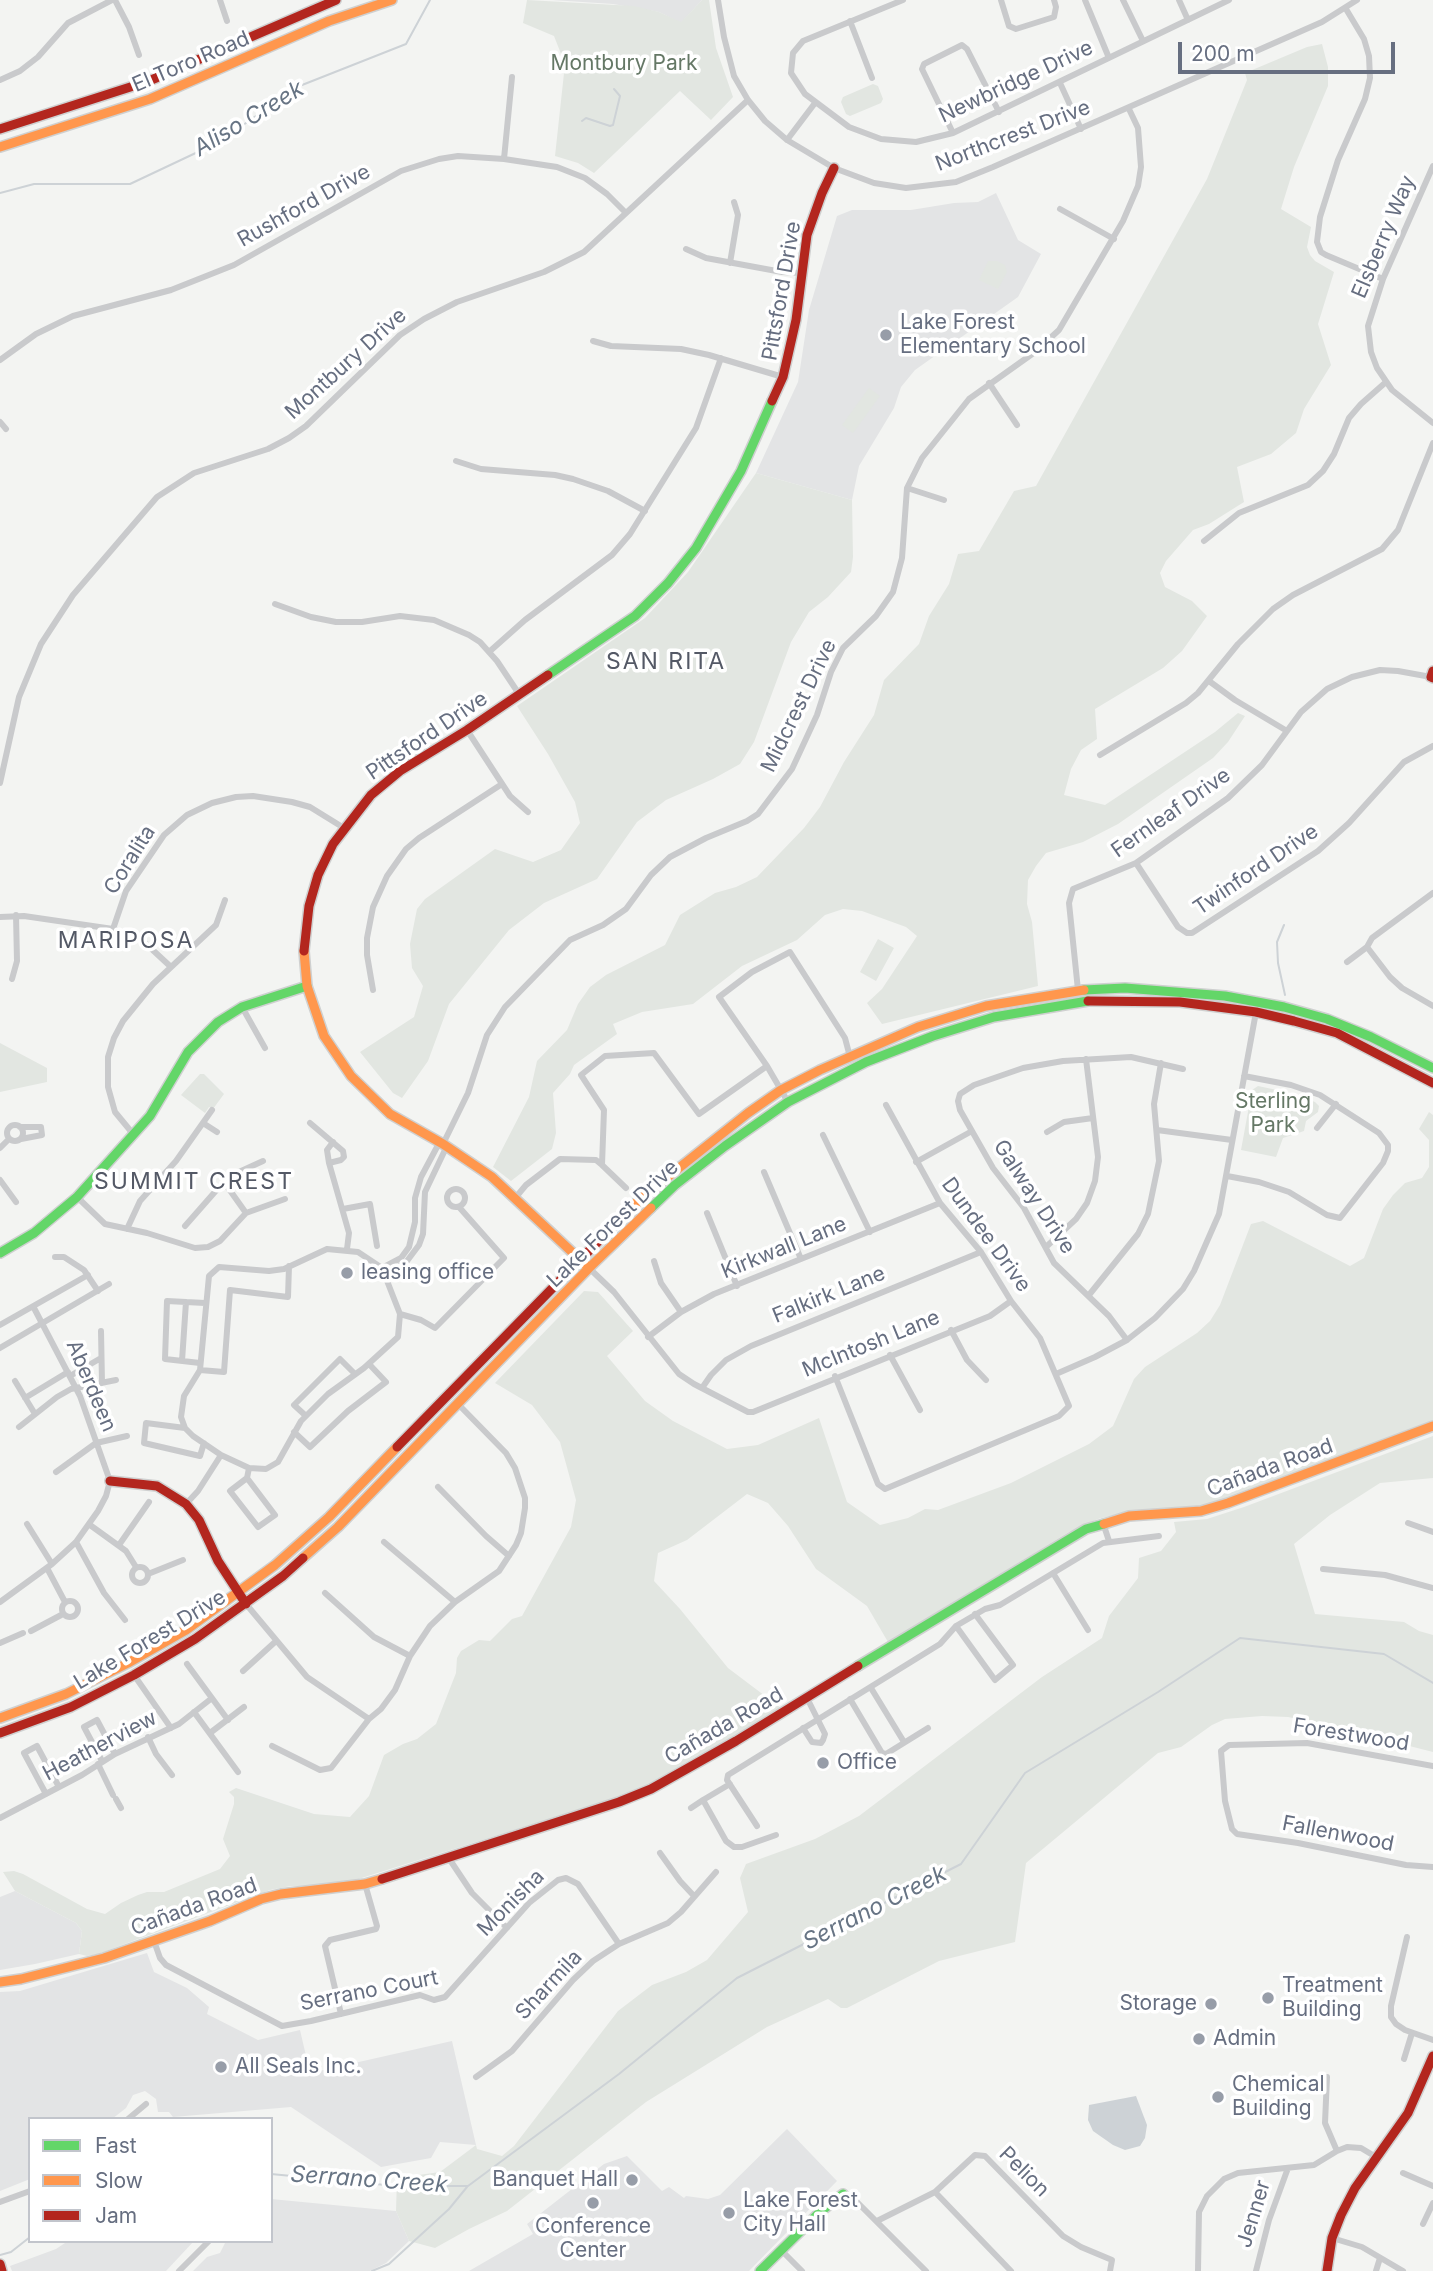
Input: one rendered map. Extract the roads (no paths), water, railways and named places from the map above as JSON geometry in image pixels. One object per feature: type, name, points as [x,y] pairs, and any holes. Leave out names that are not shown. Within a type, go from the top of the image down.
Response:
[{"type":"main road","name":"El Toro Road","points":[[0,129],[149,81],[336,0]]},
{"type":"main road","name":"El Toro Road","points":[[0,148],[150,99],[318,26],[392,0]]},
{"type":"main road","name":"Pittsford Drive","points":[[589,1268],[492,1177],[443,1144],[390,1114],[351,1076],[324,1036],[307,986],[304,949],[310,898],[325,860],[344,828],[371,795],[400,771],[467,730],[635,616],[682,567],[728,496],[761,430],[783,377],[795,329],[804,246],[813,215],[834,168]]},
{"type":"main road","points":[[0,1253],[34,1233],[77,1197],[150,1116],[188,1052],[218,1022],[242,1007],[307,986]]},
{"type":"main road","name":"Lake Forest Drive","points":[[0,1718],[66,1694],[167,1640],[237,1594],[285,1557],[328,1517],[580,1259],[667,1176],[716,1136],[781,1090],[850,1056],[949,1017],[986,1006],[1078,990],[1125,988],[1225,996],[1312,1015],[1370,1037],[1432,1067]]},
{"type":"main road","name":"Lake Forest Drive","points":[[0,1733],[71,1707],[134,1675],[195,1639],[246,1604],[338,1527],[589,1268],[676,1185],[725,1146],[788,1102],[866,1062],[933,1036],[994,1017],[1086,1001],[1133,1000],[1180,1002],[1256,1012],[1337,1033],[1433,1083]]},
{"type":"main road","points":[[1406,1067],[1432,1067]]},
{"type":"main road","name":"Cañada Road","points":[[0,1982],[77,1966],[154,1941],[261,1899],[365,1884],[619,1802],[651,1789],[736,1741],[1086,1529],[1129,1516],[1201,1511],[1228,1503],[1433,1426]]},
{"type":"main road","points":[[110,1481],[157,1486],[186,1504],[199,1520],[218,1561],[246,1604]]},
{"type":"main road","points":[[94,1680],[134,1675],[137,1667],[164,1650],[167,1640]]},
{"type":"main road","points":[[1327,2271],[1332,2238],[1349,2198],[1408,2113],[1433,2056]]},
{"type":"main road","points":[[760,2271],[843,2194]]},
{"type":"main road","points":[[0,2264],[2,2271]]},
{"type":"street","points":[[0,80],[20,71],[38,57],[68,23],[113,0],[130,27],[139,55]]},
{"type":"street","points":[[220,0],[226,21]]},
{"type":"street","name":"Northcrest Drive","points":[[718,0],[734,76],[765,121],[788,140],[834,168],[853,177],[906,188],[941,185],[972,176],[1310,28],[1346,9],[1357,0]]},
{"type":"street","name":"Newbridge Drive","points":[[903,0],[803,41],[793,53],[790,62],[793,78],[816,103],[849,127],[881,139],[916,142],[953,133],[1229,0]]},
{"type":"street","points":[[1001,0],[1009,26],[1016,29],[1054,17],[1054,0]]},
{"type":"street","points":[[1085,0],[1109,58]]},
{"type":"street","points":[[1123,0],[1143,41]]},
{"type":"street","points":[[1178,0],[1188,20]]},
{"type":"street","points":[[1346,9],[1364,39],[1369,56],[1370,78],[1365,99],[1338,160],[1320,217],[1317,242],[1326,255],[1383,279]]},
{"type":"street","points":[[850,22],[872,78]]},
{"type":"street","points":[[953,133],[922,69],[924,64],[962,46],[967,49],[999,112]]},
{"type":"street","points":[[504,159],[512,78]]},
{"type":"street","points":[[1060,83],[1081,129]]},
{"type":"street","name":"Montbury Drive","points":[[0,783],[3,752],[19,696],[46,635],[73,594],[163,491],[194,473],[268,449],[289,438],[306,426],[411,326],[457,302],[544,272],[573,258],[595,243],[748,100]]},
{"type":"street","points":[[788,140],[816,103]]},
{"type":"street","name":"Midcrest Drive","points":[[443,1144],[468,1093],[490,1029],[505,1007],[552,956],[570,940],[603,925],[626,909],[651,875],[670,857],[747,821],[758,814],[777,791],[807,740],[836,659],[852,638],[876,616],[892,592],[902,558],[907,488],[922,457],[970,399],[1035,352],[1059,330],[1114,239],[1133,200],[1141,167],[1138,128],[1129,109]]},
{"type":"street","name":"Rushford Drive","points":[[0,360],[36,334],[64,319],[172,290],[234,265],[401,171],[439,159],[458,156],[504,159],[572,172],[607,194],[626,214]]},
{"type":"street","name":"Elsberry Way","points":[[1433,166],[1383,279],[1368,326],[1373,360],[1386,382],[1433,423]]},
{"type":"street","points":[[730,262],[738,215],[734,202]]},
{"type":"street","points":[[1059,209],[1114,239]]},
{"type":"street","points":[[686,249],[706,258],[801,273]]},
{"type":"street","points":[[593,341],[611,346],[681,349],[783,377]]},
{"type":"street","points":[[489,652],[525,620],[612,555],[631,534],[696,428],[721,358]]},
{"type":"street","points":[[1204,541],[1239,513],[1308,485],[1323,471],[1335,454],[1349,418],[1386,382]]},
{"type":"street","points":[[989,383],[1017,425]]},
{"type":"street","points":[[0,422],[6,429]]},
{"type":"street","points":[[1100,755],[1186,703],[1273,609],[1303,590],[1371,556],[1393,538],[1433,443]]},
{"type":"street","points":[[456,461],[481,469],[573,479],[608,491],[645,511]]},
{"type":"street","points":[[907,488],[944,500]]},
{"type":"street","points":[[275,604],[311,617],[336,622],[362,622],[400,616],[434,621],[469,635],[489,652],[519,694]]},
{"type":"street","name":"Fernleaf Drive","points":[[1078,990],[1070,895],[1079,885],[1105,878],[1136,863],[1242,787],[1313,699],[1352,677],[1380,670],[1432,675]]},
{"type":"street","points":[[1209,681],[1287,731]]},
{"type":"street","points":[[467,730],[516,803],[528,812]]},
{"type":"street","name":"Twinford Drive","points":[[1136,863],[1178,927],[1187,933],[1195,931],[1318,851],[1349,823],[1404,762],[1433,746]]},
{"type":"street","points":[[373,990],[367,937],[373,907],[387,876],[406,849],[419,838],[502,783]]},
{"type":"street","name":"Coralita","points":[[113,929],[122,900],[154,849],[175,824],[204,806],[236,797],[271,797],[310,807],[344,828]]},
{"type":"street","points":[[1347,962],[1367,947],[1372,938],[1433,893]]},
{"type":"street","points":[[134,1135],[123,1124],[111,1102],[108,1057],[114,1038],[123,1021],[153,984],[216,925],[225,900]]},
{"type":"street","points":[[12,979],[17,961],[16,915]]},
{"type":"street","points":[[0,917],[16,915],[113,929],[143,941],[171,967]]},
{"type":"street","points":[[1367,947],[1402,988],[1433,1006]]},
{"type":"street","points":[[788,1102],[767,1066],[719,997],[759,967],[790,952],[845,1038],[850,1056]]},
{"type":"street","points":[[1225,996],[1256,1012],[1270,1009],[1312,1015]]},
{"type":"street","points":[[242,1007],[265,1048]]},
{"type":"street","points":[[1056,1374],[1126,1340],[1155,1318],[1183,1289],[1194,1271],[1219,1214],[1256,1012]]},
{"type":"street","points":[[602,1165],[604,1110],[581,1075],[605,1056],[654,1053],[699,1114],[767,1066]]},
{"type":"street","points":[[1046,1247],[1076,1219],[1087,1203],[1095,1181],[1098,1157],[1086,1059],[1131,1057],[1183,1069]]},
{"type":"street","name":"Galway Drive","points":[[1086,1059],[1023,1069],[974,1085],[960,1094],[958,1101],[960,1110],[993,1168],[1024,1208],[1059,1269],[1109,1315],[1126,1340]]},
{"type":"street","points":[[1089,1295],[1138,1234],[1148,1214],[1159,1161],[1154,1104],[1161,1063]]},
{"type":"street","points":[[1227,1176],[1259,1182],[1289,1192],[1335,1218],[1345,1214],[1387,1156],[1388,1145],[1379,1133],[1336,1104],[1303,1088],[1244,1076]]},
{"type":"street","points":[[1317,1128],[1336,1104]]},
{"type":"street","name":"Dundee Drive","points":[[835,1377],[880,1487],[888,1489],[1064,1413],[1069,1406],[1040,1338],[1011,1301],[981,1252],[940,1203],[886,1105]]},
{"type":"street","points":[[127,1229],[140,1201],[176,1161],[212,1111]]},
{"type":"street","points":[[1047,1132],[1064,1122],[1093,1118]]},
{"type":"street","points":[[203,1123],[217,1132]]},
{"type":"street","points":[[310,1123],[343,1151],[344,1157],[338,1162],[329,1163]]},
{"type":"street","points":[[15,1125],[41,1127],[42,1135],[16,1141],[9,1139],[7,1132],[15,1125]]},
{"type":"street","points":[[20,1127],[23,1134],[21,1139]]},
{"type":"street","points":[[1157,1130],[1232,1140]]},
{"type":"street","points":[[916,1162],[972,1131]]},
{"type":"street","points":[[823,1135],[870,1232]]},
{"type":"street","points":[[0,1148],[9,1139]]},
{"type":"street","points":[[333,1142],[327,1150],[332,1179],[349,1233],[348,1249]]},
{"type":"street","points":[[382,1268],[401,1258],[409,1247],[415,1223],[415,1198],[421,1177],[437,1147],[443,1144],[445,1150],[425,1192],[424,1224],[419,1245],[407,1261],[385,1276]]},
{"type":"street","points":[[516,1197],[526,1185],[561,1159],[596,1160],[626,1188]]},
{"type":"street","points":[[185,1226],[223,1182],[263,1161]]},
{"type":"street","points":[[764,1172],[801,1259]]},
{"type":"street","points":[[0,1180],[16,1202]]},
{"type":"street","points":[[223,1182],[246,1213]]},
{"type":"street","points":[[77,1197],[105,1224],[147,1233],[184,1246],[202,1248],[219,1241],[246,1213],[285,1199]]},
{"type":"street","points":[[343,1209],[370,1203],[377,1247]]},
{"type":"street","name":"Kirkwall Lane","points":[[648,1337],[705,1298],[940,1203]]},
{"type":"street","points":[[400,1314],[421,1320],[435,1328],[503,1258],[459,1207]]},
{"type":"street","points":[[707,1213],[737,1286]]},
{"type":"street","points":[[185,1428],[181,1406],[200,1366],[209,1276],[219,1267],[269,1271],[289,1266],[320,1251],[348,1249],[368,1257],[382,1268],[400,1314],[398,1337],[369,1364],[328,1394],[306,1416],[272,1467],[249,1468],[221,1455],[185,1428],[146,1423],[144,1443],[200,1456],[204,1443]]},
{"type":"street","name":"Falkirk Lane","points":[[702,1388],[726,1360],[751,1346],[981,1252]]},
{"type":"street","points":[[55,1257],[64,1256],[88,1275],[98,1291]]},
{"type":"street","points":[[654,1261],[661,1283],[681,1312]]},
{"type":"street","points":[[205,1303],[167,1301],[165,1359],[224,1372],[230,1290],[288,1297],[289,1266]]},
{"type":"street","name":"Pittsford Drive","points":[[589,1268],[614,1292],[679,1374],[742,1409]]},
{"type":"street","points":[[0,1325],[88,1275]]},
{"type":"street","points":[[0,1348],[109,1284]]},
{"type":"street","name":"McIntosh Lane","points":[[742,1409],[753,1412],[990,1316],[1011,1301]]},
{"type":"street","points":[[182,1361],[186,1302]]},
{"type":"street","name":"Aberdeen","points":[[34,1308],[76,1388],[110,1481]]},
{"type":"street","points":[[951,1330],[967,1360],[986,1380]]},
{"type":"street","points":[[101,1331],[102,1382]]},
{"type":"street","points":[[890,1355],[920,1410]]},
{"type":"street","points":[[25,1398],[101,1358]]},
{"type":"street","points":[[306,1416],[294,1405],[340,1359],[355,1374]]},
{"type":"street","points":[[294,1432],[310,1447],[348,1410],[386,1382],[369,1364]]},
{"type":"street","points":[[19,1427],[57,1397],[76,1388],[116,1380]]},
{"type":"street","points":[[15,1381],[35,1414]]},
{"type":"street","points":[[272,1746],[320,1770],[326,1770],[336,1763],[395,1690],[410,1656],[430,1626],[455,1602],[499,1571],[509,1556],[521,1533],[525,1518],[525,1498],[521,1482],[506,1453],[458,1404]]},
{"type":"street","points":[[56,1472],[96,1443],[127,1436]]},
{"type":"street","points":[[186,1504],[221,1455]]},
{"type":"street","points":[[247,1478],[275,1515],[258,1527],[230,1491],[247,1478],[249,1468]]},
{"type":"street","points":[[0,1590],[3,1600],[50,1566],[76,1542],[90,1525],[106,1496],[110,1481]]},
{"type":"street","points":[[438,1486],[509,1556]]},
{"type":"street","points":[[119,1545],[149,1502]]},
{"type":"street","points":[[1408,1522],[1433,1532]]},
{"type":"street","points":[[1103,1523],[1109,1541]]},
{"type":"street","points":[[27,1524],[50,1566],[65,1602]]},
{"type":"street","points":[[90,1525],[119,1545],[132,1558],[136,1567]]},
{"type":"street","points":[[757,1826],[727,1780],[728,1775],[940,1644],[956,1626],[975,1614],[1000,1605],[1109,1541],[1159,1536]]},
{"type":"street","points":[[76,1542],[104,1593],[125,1620]]},
{"type":"street","points":[[384,1542],[455,1602]]},
{"type":"street","points":[[136,1567],[132,1575],[136,1582],[145,1581],[148,1574],[183,1560]]},
{"type":"street","points":[[136,1567],[143,1567],[148,1574]]},
{"type":"street","points":[[1323,1569],[1385,1575],[1433,1588]]},
{"type":"street","points":[[1052,1573],[1088,1630]]},
{"type":"street","points":[[325,1594],[374,1637],[410,1656]]},
{"type":"street","points":[[31,1631],[63,1614],[72,1617],[78,1611],[78,1605],[73,1601],[65,1602]]},
{"type":"street","points":[[63,1614],[62,1607],[65,1602]]},
{"type":"street","points":[[246,1604],[307,1678],[369,1719]]},
{"type":"street","points":[[956,1626],[995,1679],[1013,1665],[975,1614]]},
{"type":"street","points":[[0,1643],[23,1633]]},
{"type":"street","points":[[243,1671],[275,1642]]},
{"type":"street","points":[[187,1664],[228,1720]]},
{"type":"street","points":[[134,1675],[171,1728]]},
{"type":"street","points":[[870,1688],[904,1742]]},
{"type":"street","name":"Heatherview","points":[[1,1816],[59,1787],[115,1754],[171,1728],[212,1698]]},
{"type":"street","points":[[803,1728],[812,1742],[821,1743],[825,1734],[807,1698]]},
{"type":"street","points":[[850,1699],[882,1753],[886,1754],[928,1728]]},
{"type":"street","points":[[210,1733],[244,1707]]},
{"type":"street","points":[[194,1712],[238,1772]]},
{"type":"street","points":[[115,1754],[97,1720],[84,1727],[121,1808]]},
{"type":"street","points":[[148,1737],[156,1754],[172,1775]]},
{"type":"street","name":"Forestwood","points":[[1237,1834],[1225,1801],[1221,1755],[1223,1748],[1229,1745],[1307,1743],[1433,1766]]},
{"type":"street","points":[[46,1794],[24,1753],[37,1746],[59,1787]]},
{"type":"street","points":[[691,1808],[730,1784]]},
{"type":"street","points":[[703,1800],[726,1841],[734,1847],[776,1835]]},
{"type":"street","name":"Fallenwood","points":[[1237,1834],[1298,1843],[1406,1865],[1433,1867]]},
{"type":"street","points":[[660,1853],[694,1896]]},
{"type":"street","points":[[448,1857],[472,1893],[507,1927]]},
{"type":"street","name":"Sharmila","points":[[476,2077],[512,2051],[573,1980],[593,1961],[619,1944],[668,1923],[716,1872]]},
{"type":"street","name":"Monisha","points":[[453,1991],[529,1903],[558,1880],[566,1878],[578,1884],[619,1944]]},
{"type":"street","points":[[341,2014],[325,1946],[330,1940],[376,1929],[365,1884]]},
{"type":"street","points":[[1407,1937],[1391,2012],[1396,2024],[1433,2040]]},
{"type":"street","name":"Serrano Court","points":[[154,1941],[160,1958],[166,1965],[282,2026],[421,1995],[438,2000],[453,1991]]},
{"type":"street","points":[[1404,2059],[1412,2033]]},
{"type":"street","points":[[1327,2077],[1325,2123],[1336,2151]]},
{"type":"street","points":[[130,2117],[146,2104]]},
{"type":"street","points":[[1198,2271],[1198,2221],[1205,2200],[1215,2187],[1231,2175],[1314,2165],[1336,2151],[1355,2146],[1376,2157]]},
{"type":"street","name":"Pelion","points":[[877,2221],[935,2192],[975,2155],[985,2156],[1063,2235],[1112,2260],[1110,2271]]},
{"type":"street","name":"Jenner","points":[[1256,2271],[1269,2220],[1288,2168]]},
{"type":"street","points":[[1403,2172],[1433,2186]]},
{"type":"street","points":[[935,2192],[1012,2271]]},
{"type":"street","points":[[0,2202],[28,2193]]},
{"type":"street","points":[[843,2194],[852,2197],[926,2271]]},
{"type":"street","points":[[1423,2224],[1433,2203]]},
{"type":"street","points":[[1332,2238],[1362,2248],[1403,2271]]},
{"type":"street","points":[[179,2271],[207,2243]]},
{"type":"street","points":[[781,2250],[802,2271]]},
{"type":"street","points":[[1376,2271],[1380,2258]]},
{"type":"waterway","name":"Aliso Creek","points":[[0,193],[34,184],[130,184],[219,142],[297,87],[406,44],[430,0]]},
{"type":"waterway","points":[[582,121],[586,118],[613,125],[620,96],[614,89]]},
{"type":"waterway","points":[[1284,925],[1277,942],[1278,963],[1285,995]]},
{"type":"waterway","name":"Serrano Creek","points":[[273,2174],[396,2186],[468,2186],[619,2074],[737,1978],[961,1864],[1025,1773],[1158,1692],[1240,1638],[1384,1654],[1433,1683]]},
{"type":"waterway","name":"Serrano Creek","points":[[372,2271],[389,2264],[449,2209],[467,2187]]},
{"type":"waterway","name":"Serrano Creek","points":[[0,2255],[11,2252],[28,2239]]},
{"type":"place","name":"Lake Forest Elementary School","points":[[886,335]]},
{"type":"place","name":"leasing office","points":[[347,1273]]},
{"type":"place","name":"Office","points":[[823,1763]]},
{"type":"place","name":"Treatment Building","points":[[1268,1998]]},
{"type":"place","name":"Storage","points":[[1211,2004]]},
{"type":"place","name":"Admin","points":[[1199,2039]]},
{"type":"place","name":"All Seals Inc.","points":[[221,2067]]},
{"type":"place","name":"Chemical Building","points":[[1218,2097]]},
{"type":"place","name":"Banquet Hall","points":[[632,2180]]},
{"type":"place","name":"Conference Center","points":[[593,2203]]},
{"type":"place","name":"Lake Forest City Hall","points":[[729,2213]]},
{"type":"district","name":"SAN RITA","points":[[666,662]]},
{"type":"district","name":"MARIPOSA","points":[[126,941]]},
{"type":"district","name":"SUMMIT CREST","points":[[194,1182]]},
{"type":"park label","name":"Montbury Park","points":[[624,64]]},
{"type":"park label","name":"Sterling Park","points":[[1273,1114]]}]
